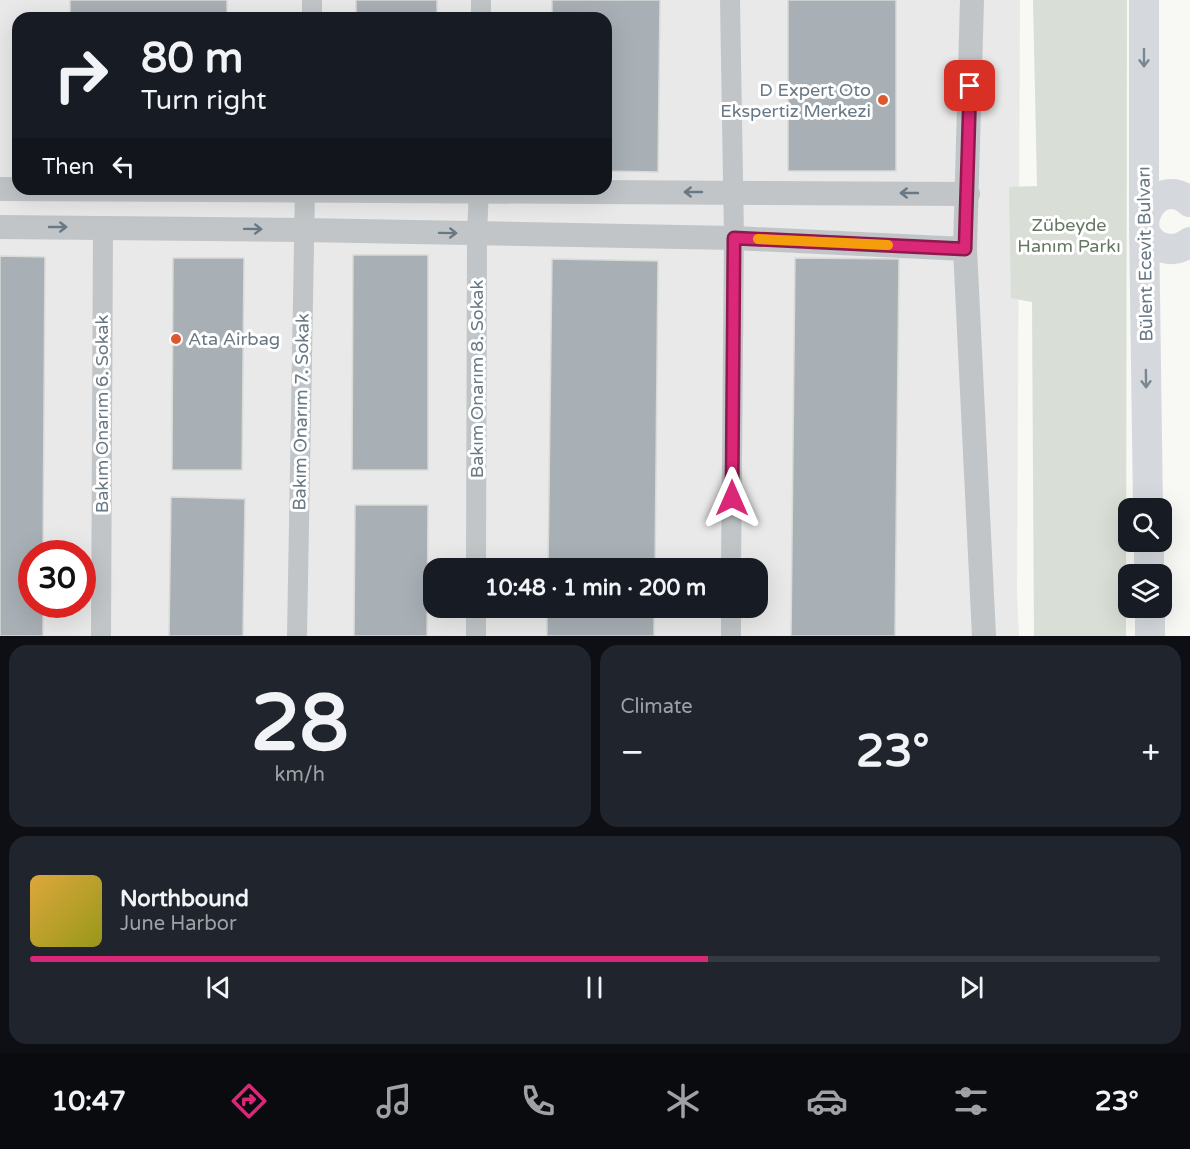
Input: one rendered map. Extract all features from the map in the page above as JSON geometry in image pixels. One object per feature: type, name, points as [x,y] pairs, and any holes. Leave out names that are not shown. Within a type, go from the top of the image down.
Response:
[{"type":"main road","name":"Bülent Ecevit Bulvarı","points":[[1144,0],[1148,498]]},
{"type":"main road","points":[[1190,202],[1179,196],[1162,196],[1149,207],[1144,223],[1151,241],[1158,246],[1177,249],[1190,242]]},
{"type":"main road","points":[[1150,618],[1150,636]]},
{"type":"street","points":[[730,0],[734,193],[731,558]]},
{"type":"street","points":[[972,0],[965,249],[984,636]]},
{"type":"street","points":[[612,192],[968,194]]},
{"type":"street","name":"Bakım Onarım 7. Sokak","points":[[297,636],[305,195]]},
{"type":"street","name":"Bakım Onarım 8. Sokak","points":[[476,558],[479,195]]},
{"type":"street","points":[[0,227],[734,238],[965,249]]},
{"type":"street","name":"Bakım Onarım 6. Sokak","points":[[101,636],[103,228]]},
{"type":"street","points":[[476,618],[476,636]]},
{"type":"street","points":[[731,618],[731,636]]},
{"type":"shaded area","points":[[0,0],[1020,0],[1017,593],[1019,636],[0,636]]},
{"type":"green space","name":"Zübeyde Hanım Parkı","points":[[1033,0],[1127,0],[1126,498],[1118,498],[1118,552],[1126,552],[1126,564],[1118,564],[1118,618],[1126,618],[1126,636],[1034,636],[1032,302],[1011,298],[1009,187],[1037,186]]},
{"type":"building","points":[[70,0],[227,0],[227,12],[70,12]]},
{"type":"building","points":[[356,0],[437,0],[437,12],[356,12]]},
{"type":"building","points":[[552,0],[660,0],[658,172],[612,171],[612,12],[552,12]]},
{"type":"building","points":[[788,0],[896,0],[896,171],[788,171]]},
{"type":"building","points":[[353,255],[428,255],[428,470],[352,470]]},
{"type":"building","points":[[0,256],[45,257],[43,540],[18,540],[18,618],[43,618],[43,636],[0,636]]},
{"type":"building","points":[[173,258],[244,258],[242,470],[172,470]]},
{"type":"building","points":[[795,258],[899,259],[895,636],[791,636]]},
{"type":"building","points":[[552,259],[658,261],[655,558],[548,558]]},
{"type":"building","points":[[171,497],[245,499],[243,636],[169,636]]},
{"type":"building","points":[[355,505],[428,505],[428,558],[423,558],[423,618],[427,618],[427,636],[354,636]]},
{"type":"building","points":[[547,618],[654,618],[654,636],[547,636]]},
{"type":"slow traffic","points":[[758,239],[888,245]]},
{"type":"place","name":"D Expert Oto Ekspertiz Merkezi","points":[[883,100]]},
{"type":"place","name":"Ata Airbag","points":[[176,339]]},
{"type":"route","points":[[732,498],[734,238],[965,249],[970,86]]}]
